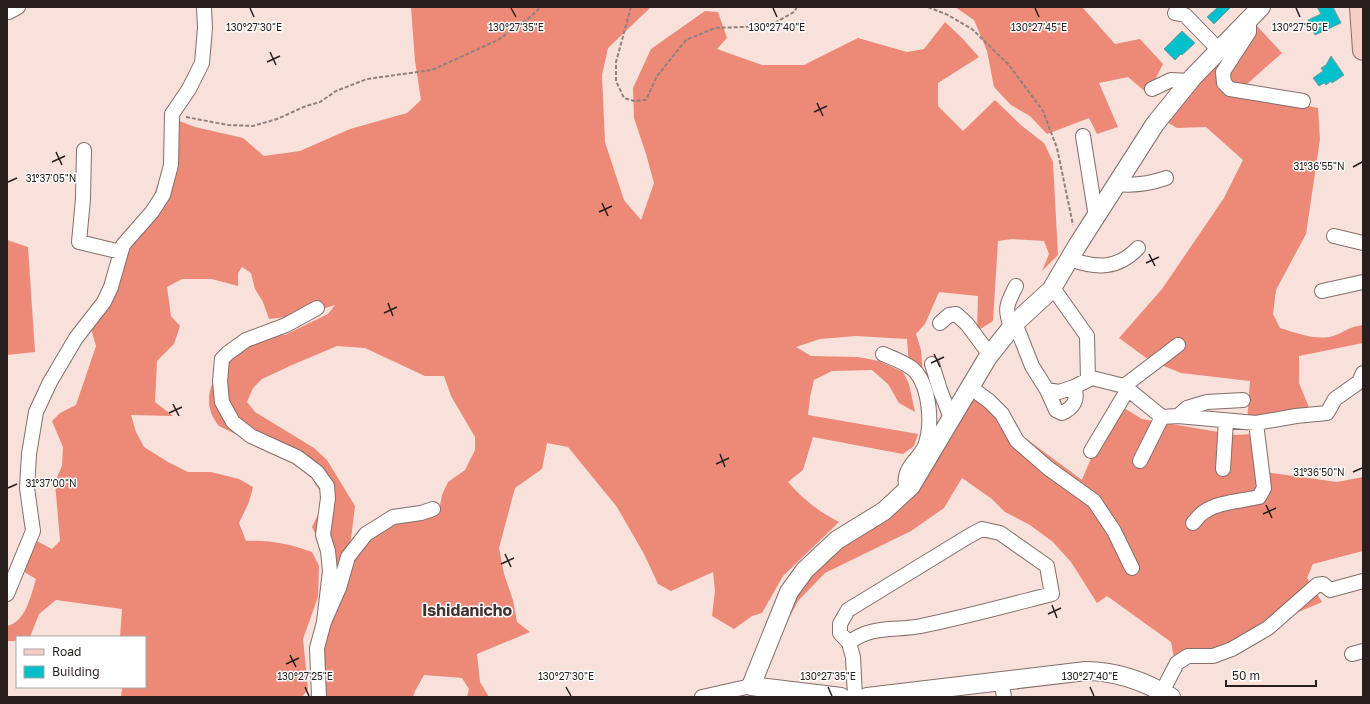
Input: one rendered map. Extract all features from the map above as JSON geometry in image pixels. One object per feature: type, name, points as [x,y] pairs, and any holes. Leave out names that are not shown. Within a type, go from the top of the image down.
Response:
[{"type":"main road","points":[[1360,7],[1363,50]]},
{"type":"street","points":[[7,594],[33,531],[27,488],[36,412],[50,382],[73,344],[104,302],[111,287],[123,244],[152,212],[163,195],[171,165],[172,114],[189,89],[202,64],[205,28],[204,7]]},
{"type":"street","points":[[751,686],[789,592],[804,570],[837,540],[884,511],[910,486],[990,355],[1013,325],[1053,288],[1155,124],[1190,82],[1261,7]]},
{"type":"street","points":[[1175,13],[1185,15],[1219,50]]},
{"type":"street","points":[[1249,20],[1250,32],[1223,72],[1224,83],[1230,88],[1303,101]]},
{"type":"street","points":[[1152,89],[1171,80],[1190,82]]},
{"type":"street","points":[[1083,136],[1096,217]]},
{"type":"street","points":[[84,150],[83,199],[79,242],[121,252]]},
{"type":"street","points":[[1117,184],[1131,186],[1149,184],[1166,178]]},
{"type":"street","points":[[1334,236],[1363,244]]},
{"type":"street","points":[[1074,253],[1084,264],[1109,266],[1122,262],[1138,248]]},
{"type":"street","points":[[1322,291],[1363,282]]},
{"type":"street","points":[[1016,286],[1008,301],[1006,314],[1013,325],[1032,366],[1047,390],[1056,410],[1062,413],[1070,409],[1076,400],[1077,394],[1074,387]]},
{"type":"street","points":[[1053,288],[1086,336],[1088,380]]},
{"type":"street","points":[[317,308],[286,326],[246,340],[228,353],[222,359],[220,381],[222,402],[233,422],[251,436],[297,457],[316,472],[327,486],[328,498],[323,535],[328,551],[330,571],[324,622],[317,648],[319,697]]},
{"type":"street","points":[[940,323],[948,315],[956,314],[968,324],[990,355]]},
{"type":"street","points":[[1091,451],[1126,388],[1178,345]]},
{"type":"street","points":[[883,354],[902,362],[913,370],[919,378],[928,402],[929,426],[925,446],[906,476],[906,489]]},
{"type":"street","points":[[932,364],[951,418]]},
{"type":"street","points":[[1184,407],[1226,421],[1256,423],[1296,416],[1327,413],[1335,399],[1359,382],[1363,373]]},
{"type":"street","points":[[1047,390],[1059,392],[1074,387],[1092,378],[1126,388],[1162,418]]},
{"type":"street","points":[[970,387],[989,401],[1002,414],[1017,441],[1048,468],[1094,501],[1114,531],[1132,568]]},
{"type":"street","points":[[1140,461],[1162,418],[1184,407],[1207,402],[1243,400]]},
{"type":"street","points":[[1223,469],[1226,421]]},
{"type":"street","points":[[1193,523],[1202,512],[1216,505],[1259,497],[1264,488],[1256,423]]},
{"type":"street","points":[[324,622],[339,588],[348,557],[366,534],[393,517],[421,513],[433,509]]},
{"type":"street","points":[[849,643],[858,635],[871,631],[920,627],[1052,594],[1047,566],[1000,533],[982,529],[848,610],[840,624],[840,633],[849,643],[853,657],[855,697]]},
{"type":"street","points":[[7,564],[21,562]]},
{"type":"street","points":[[867,697],[1002,688],[1086,671],[1104,671],[1141,681],[1166,694],[1177,663],[1188,656],[1213,656],[1232,649],[1268,628],[1317,585],[1323,584],[1330,590],[1363,581]]},
{"type":"street","points":[[702,697],[751,686],[841,697]]},
{"type":"path","points":[[172,114],[228,125],[253,126],[277,119],[306,106],[320,102],[336,91],[367,79],[432,70],[498,40],[529,18],[541,7]]},
{"type":"path","points":[[631,7],[618,49],[616,81],[624,98],[634,101],[642,101],[646,100],[657,76],[686,40],[715,28],[769,26],[794,12],[797,7]]},
{"type":"path","points":[[928,7],[948,15],[972,29],[1009,65],[1043,111],[1058,148],[1074,253]]},
{"type":"shaded area","points":[[411,7],[651,7],[608,48],[602,75],[605,142],[624,200],[641,220],[654,183],[634,118],[633,88],[651,49],[705,11],[718,12],[727,38],[717,49],[762,65],[804,65],[858,38],[907,52],[924,49],[945,22],[979,57],[938,83],[938,106],[963,131],[995,100],[1022,126],[1044,143],[1053,162],[1058,255],[1042,271],[1049,254],[1044,241],[1012,239],[998,241],[993,321],[977,331],[978,296],[939,292],[925,324],[916,334],[921,350],[925,401],[909,365],[907,339],[856,336],[820,339],[796,347],[811,356],[858,357],[879,361],[903,372],[909,384],[915,412],[899,403],[888,384],[872,370],[832,371],[814,380],[808,415],[918,434],[914,446],[903,454],[813,437],[803,470],[788,482],[812,505],[824,514],[839,522],[783,576],[762,613],[752,616],[734,629],[712,616],[715,591],[713,572],[671,591],[658,584],[644,554],[617,507],[568,447],[547,443],[542,469],[515,488],[499,548],[504,574],[513,600],[517,622],[530,632],[477,654],[480,682],[489,697],[467,697],[469,689],[462,678],[424,675],[413,697],[322,697],[323,646],[351,557],[378,527],[439,511],[442,495],[448,482],[465,470],[475,450],[475,437],[451,396],[444,376],[425,376],[365,348],[337,346],[262,379],[253,388],[247,402],[255,412],[314,448],[327,460],[355,506],[351,539],[328,601],[324,551],[312,527],[326,498],[315,484],[310,470],[219,426],[212,416],[209,406],[209,395],[216,375],[233,346],[266,334],[285,335],[328,314],[335,305],[303,315],[269,319],[263,302],[255,289],[251,273],[242,267],[238,273],[238,286],[212,279],[182,279],[167,287],[171,316],[180,326],[174,344],[157,361],[155,402],[173,416],[131,415],[136,432],[144,447],[188,472],[211,472],[239,479],[253,487],[249,502],[239,523],[246,541],[279,543],[312,552],[319,566],[318,597],[303,639],[308,689],[303,696],[121,697],[122,688],[146,688],[146,636],[120,636],[122,609],[56,600],[39,614],[30,636],[16,636],[16,641],[7,641],[7,626],[19,619],[23,614],[30,600],[36,579],[21,570],[33,539],[52,549],[60,541],[55,482],[62,466],[63,447],[52,421],[60,413],[76,405],[96,346],[91,329],[103,315],[116,279],[116,266],[152,201],[172,142],[177,120],[195,127],[243,138],[264,156],[300,151],[350,129],[407,113],[421,100],[415,61]]},
{"type":"shaded area","points":[[955,7],[1082,7],[1115,44],[1140,39],[1163,64],[1148,94],[1128,77],[1099,83],[1118,127],[1097,134],[1089,118],[1047,134],[1030,116],[1011,105],[994,87],[987,51],[974,20]]},
{"type":"shaded area","points":[[1257,26],[1282,53],[1247,84],[1270,98],[1318,108],[1320,139],[1306,234],[1276,290],[1273,314],[1280,328],[1320,338],[1333,336],[1350,328],[1363,325],[1363,343],[1299,356],[1299,383],[1310,410],[1247,422],[1250,381],[1181,373],[1149,360],[1119,338],[1162,289],[1224,198],[1243,160],[1206,127],[1177,128],[1165,121],[1187,87],[1244,41]]},
{"type":"shaded area","points":[[7,240],[28,247],[35,352],[7,355]]},
{"type":"shaded area","points":[[976,381],[1009,426],[1082,480],[1114,402],[1142,419],[1236,435],[1252,434],[1258,471],[1337,482],[1363,477],[1363,551],[1313,564],[1307,578],[1322,602],[1191,658],[1174,658],[1171,642],[1107,596],[1097,603],[1071,562],[1053,542],[1030,525],[1005,512],[992,499],[962,478],[944,508],[911,531],[825,573],[798,601],[765,663],[793,592],[838,551],[871,529]]},
{"type":"building","points":[[1218,7],[1231,7],[1214,24],[1207,17]]},
{"type":"building","points":[[1317,7],[1333,7],[1341,23],[1315,35],[1308,20],[1321,14]]},
{"type":"building","points":[[1182,31],[1195,43],[1175,60],[1164,49]]},
{"type":"building","points":[[1331,56],[1344,75],[1332,83],[1331,81],[1326,85],[1324,83],[1319,86],[1313,78],[1323,71],[1321,68],[1326,65]]},
{"type":"district","name":"Ishidanicho","points":[[467,610]]}]
